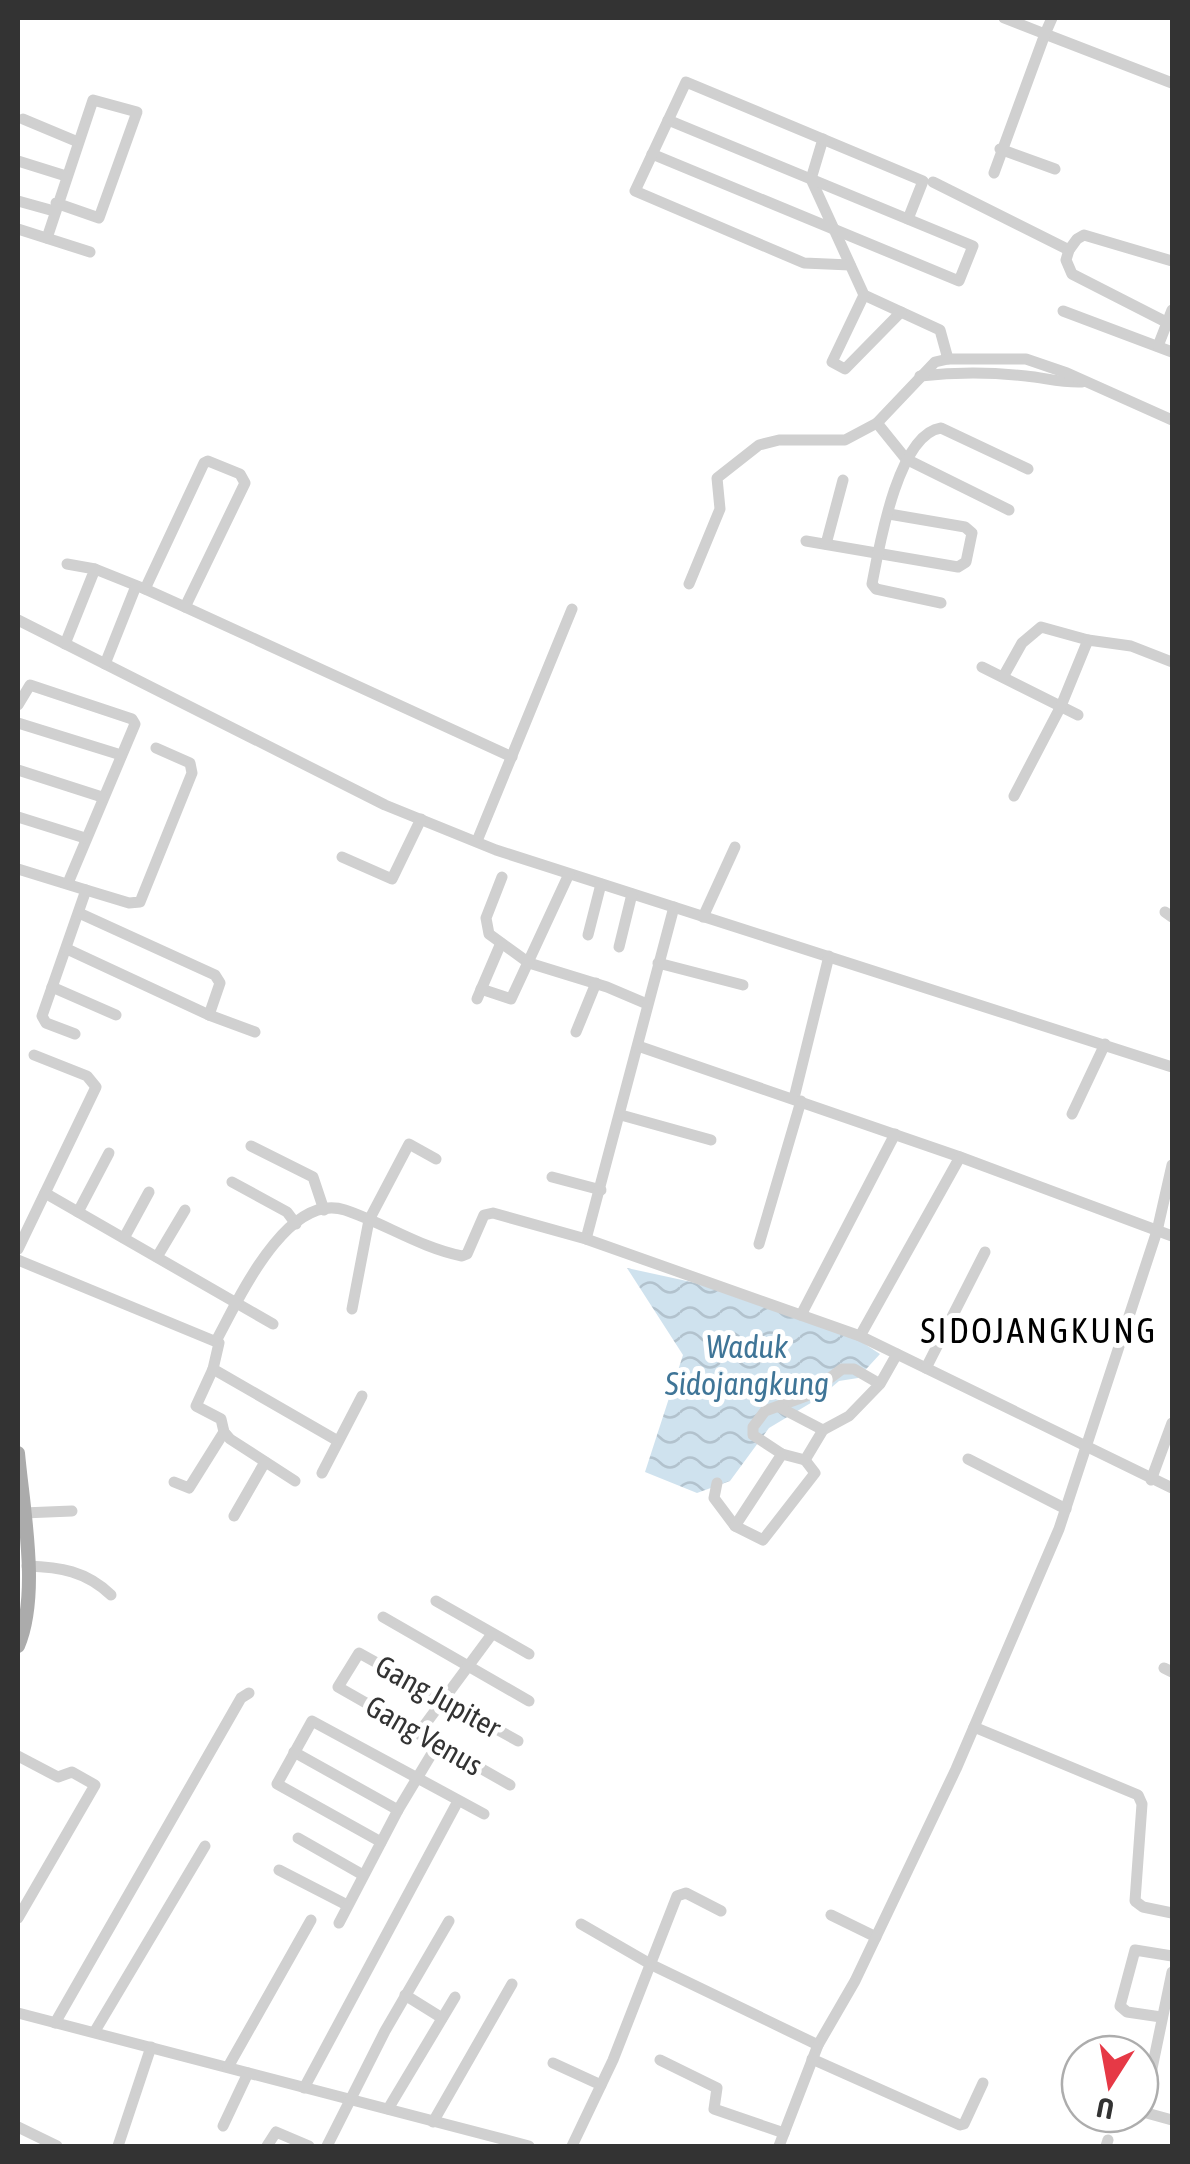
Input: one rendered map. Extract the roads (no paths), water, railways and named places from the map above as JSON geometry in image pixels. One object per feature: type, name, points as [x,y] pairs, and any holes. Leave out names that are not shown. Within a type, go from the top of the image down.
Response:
[{"type":"main road","points":[[18,1452],[27,1566],[22,1607],[25,1623],[18,1646]]},
{"type":"street","points":[[1004,18],[1172,83]]},
{"type":"street","points":[[994,173],[1052,18]]},
{"type":"street","points":[[850,265],[804,262],[635,191],[686,82],[923,181],[908,219]]},
{"type":"street","points":[[18,201],[55,207],[99,218],[136,112],[94,98],[55,207],[47,238]]},
{"type":"street","points":[[24,119],[78,142]]},
{"type":"street","points":[[652,154],[959,281],[974,246],[668,120]]},
{"type":"street","points":[[823,139],[811,179],[864,295],[940,330],[948,358]]},
{"type":"street","points":[[1000,149],[1055,169]]},
{"type":"street","points":[[18,162],[66,176]]},
{"type":"street","points":[[933,182],[1068,250]]},
{"type":"street","points":[[18,229],[90,252]]},
{"type":"street","points":[[1158,346],[1170,317],[1072,274],[1066,260],[1068,250],[1084,235],[1172,261]]},
{"type":"street","points":[[864,295],[832,362],[845,369],[901,312]]},
{"type":"street","points":[[1062,311],[1172,352]]},
{"type":"street","points":[[689,584],[720,509],[717,478],[759,446],[779,440],[845,440],[877,423],[935,362],[978,356],[993,360],[1026,359],[1172,420]]},
{"type":"street","points":[[993,360],[995,375]]},
{"type":"street","points":[[920,376],[966,371],[1028,376],[1059,384],[1082,382]]},
{"type":"street","points":[[877,423],[906,460],[1009,510]]},
{"type":"street","points":[[941,602],[876,589],[872,584],[906,460],[918,440],[930,430],[941,428],[1028,469]]},
{"type":"street","points":[[105,664],[140,587],[208,462],[240,474],[244,483],[184,607]]},
{"type":"street","points":[[826,544],[843,480]]},
{"type":"street","points":[[806,541],[958,567],[966,562],[972,532],[965,527],[890,514]]},
{"type":"street","points":[[66,564],[95,569],[140,587],[512,757]]},
{"type":"street","points":[[64,644],[95,569]]},
{"type":"street","points":[[477,841],[572,609]]},
{"type":"street","points":[[18,620],[385,805],[477,841],[1172,1067]]},
{"type":"street","points":[[1003,677],[1022,643],[1041,627],[1088,640],[1132,646],[1172,662]]},
{"type":"street","points":[[1014,796],[1061,706],[1088,640]]},
{"type":"street","points":[[982,667],[1078,715]]},
{"type":"street","points":[[18,705],[30,685],[132,719],[134,729],[68,884]]},
{"type":"street","points":[[18,723],[121,755]]},
{"type":"street","points":[[18,869],[129,904],[140,902],[192,773],[190,763],[156,748]]},
{"type":"street","points":[[18,770],[102,797]]},
{"type":"street","points":[[18,817],[85,838]]},
{"type":"street","points":[[342,857],[392,879],[421,818]]},
{"type":"street","points":[[704,917],[735,847]]},
{"type":"street","points":[[501,943],[479,994],[509,1001],[569,874]]},
{"type":"street","points":[[502,877],[485,925],[487,931],[526,961],[648,1004]]},
{"type":"street","points":[[588,935],[601,884]]},
{"type":"street","points":[[75,1034],[42,1019],[86,890]]},
{"type":"street","points":[[620,948],[632,894]]},
{"type":"street","points":[[586,1239],[674,907]]},
{"type":"street","points":[[79,913],[214,975],[220,984],[209,1014]]},
{"type":"street","points":[[66,949],[254,1032]]},
{"type":"street","points":[[759,1244],[798,1100],[828,956]]},
{"type":"street","points":[[658,963],[743,985]]},
{"type":"street","points":[[576,1032],[596,983]]},
{"type":"street","points":[[52,987],[116,1015]]},
{"type":"street","points":[[1072,1114],[1105,1044]]},
{"type":"street","points":[[638,1046],[896,1134],[1172,1236]]},
{"type":"street","points":[[18,1249],[96,1083],[88,1076],[34,1055]]},
{"type":"street","points":[[621,1115],[711,1140]]},
{"type":"street","points":[[801,1315],[896,1134]]},
{"type":"street","points":[[352,1310],[369,1220],[409,1144],[436,1159]]},
{"type":"street","points":[[251,1146],[313,1177],[324,1210]]},
{"type":"street","points":[[78,1212],[109,1153]]},
{"type":"street","points":[[860,1336],[960,1157]]},
{"type":"street","points":[[779,2146],[818,2045],[876,1937],[974,1727],[1066,1509],[1158,1231],[1172,1165]]},
{"type":"street","points":[[552,1177],[601,1190]]},
{"type":"street","points":[[232,1182],[288,1212],[296,1224]]},
{"type":"street","points":[[124,1238],[149,1192]]},
{"type":"street","points":[[45,1193],[273,1324]]},
{"type":"street","points":[[216,1342],[259,1261],[283,1233],[312,1213],[342,1209],[462,1256],[467,1254],[484,1215],[492,1213],[586,1239],[860,1336],[1172,1488]]},
{"type":"street","points":[[157,1257],[185,1210]]},
{"type":"street","points":[[926,1368],[985,1252]]},
{"type":"street","points":[[18,1260],[221,1345],[195,1403],[221,1419],[230,1439],[295,1481]]},
{"type":"street","points":[[805,1460],[823,1430],[849,1416],[880,1384],[897,1354]]},
{"type":"street","points":[[716,1484],[714,1498],[735,1526],[758,1540],[765,1539],[814,1473],[805,1460],[782,1454],[753,1435],[765,1411],[806,1396],[847,1368],[880,1384]]},
{"type":"street","points":[[213,1369],[338,1442]]},
{"type":"street","points":[[322,1472],[362,1396]]},
{"type":"street","points":[[779,1406],[823,1430]]},
{"type":"street","points":[[1151,1480],[1172,1423]]},
{"type":"street","points":[[174,1482],[190,1488],[224,1432]]},
{"type":"street","points":[[735,1526],[782,1454]]},
{"type":"street","points":[[968,1459],[1066,1509]]},
{"type":"street","points":[[234,1516],[266,1462]]},
{"type":"street","points":[[23,1513],[72,1511]]},
{"type":"street","points":[[27,1566],[71,1570],[111,1594]]},
{"type":"street","points":[[436,1601],[529,1654]]},
{"type":"street","points":[[384,1617],[530,1701]]},
{"type":"street","points":[[418,1734],[492,1634]]},
{"type":"street","name":"Gang Venus","points":[[359,1652],[338,1687],[510,1785]]},
{"type":"street","name":"Gang Jupiter","points":[[359,1652],[518,1741]]},
{"type":"street","points":[[55,2022],[241,1698],[249,1694]]},
{"type":"street","points":[[380,1842],[277,1784],[312,1721],[484,1814]]},
{"type":"street","points":[[974,1727],[1138,1796],[1142,1804],[1135,1901],[1143,1908],[1172,1913]]},
{"type":"street","points":[[339,1922],[437,1745]]},
{"type":"street","points":[[294,1752],[398,1810]]},
{"type":"street","points":[[18,1756],[58,1777],[72,1772],[95,1784],[18,1918]]},
{"type":"street","points":[[304,2088],[458,1801]]},
{"type":"street","points":[[298,1838],[362,1875]]},
{"type":"street","points":[[95,2031],[206,1846]]},
{"type":"street","points":[[279,1870],[347,1905]]},
{"type":"street","points":[[572,2146],[602,2086],[679,1894],[686,1893],[721,1911]]},
{"type":"street","points":[[831,1915],[876,1937]]},
{"type":"street","points":[[228,2067],[311,1920]]},
{"type":"street","points":[[327,2146],[449,1920]]},
{"type":"street","points":[[580,1924],[652,1965],[818,2045]]},
{"type":"street","points":[[1161,2017],[1127,2012],[1120,2006],[1136,1950],[1172,1956]]},
{"type":"street","points":[[1172,1972],[1143,2112],[1172,2120]]},
{"type":"street","points":[[433,2122],[512,1984]]},
{"type":"street","points":[[406,1995],[442,2018]]},
{"type":"street","points":[[388,2109],[455,1997]]},
{"type":"street","points":[[18,2013],[388,2109],[480,2141],[529,2146]]},
{"type":"street","points":[[118,2146],[151,2047]]},
{"type":"street","points":[[660,2060],[717,2088],[714,2109],[784,2133]]},
{"type":"street","points":[[812,2060],[960,2125],[964,2124],[983,2082]]},
{"type":"street","points":[[553,2063],[602,2086]]},
{"type":"street","points":[[223,2126],[248,2073]]},
{"type":"street","points":[[18,2127],[58,2146]]},
{"type":"street","points":[[267,2146],[278,2132],[310,2146]]},
{"type":"water","name":"Waduk Sidojangkung","points":[[627,1268],[719,1288],[843,1330],[880,1354],[858,1378],[839,1381],[769,1428],[730,1481],[697,1493],[645,1472],[683,1355]]},
{"type":"district","name":"SIDOJANGKUNG","points":[[1039,1331]]}]
